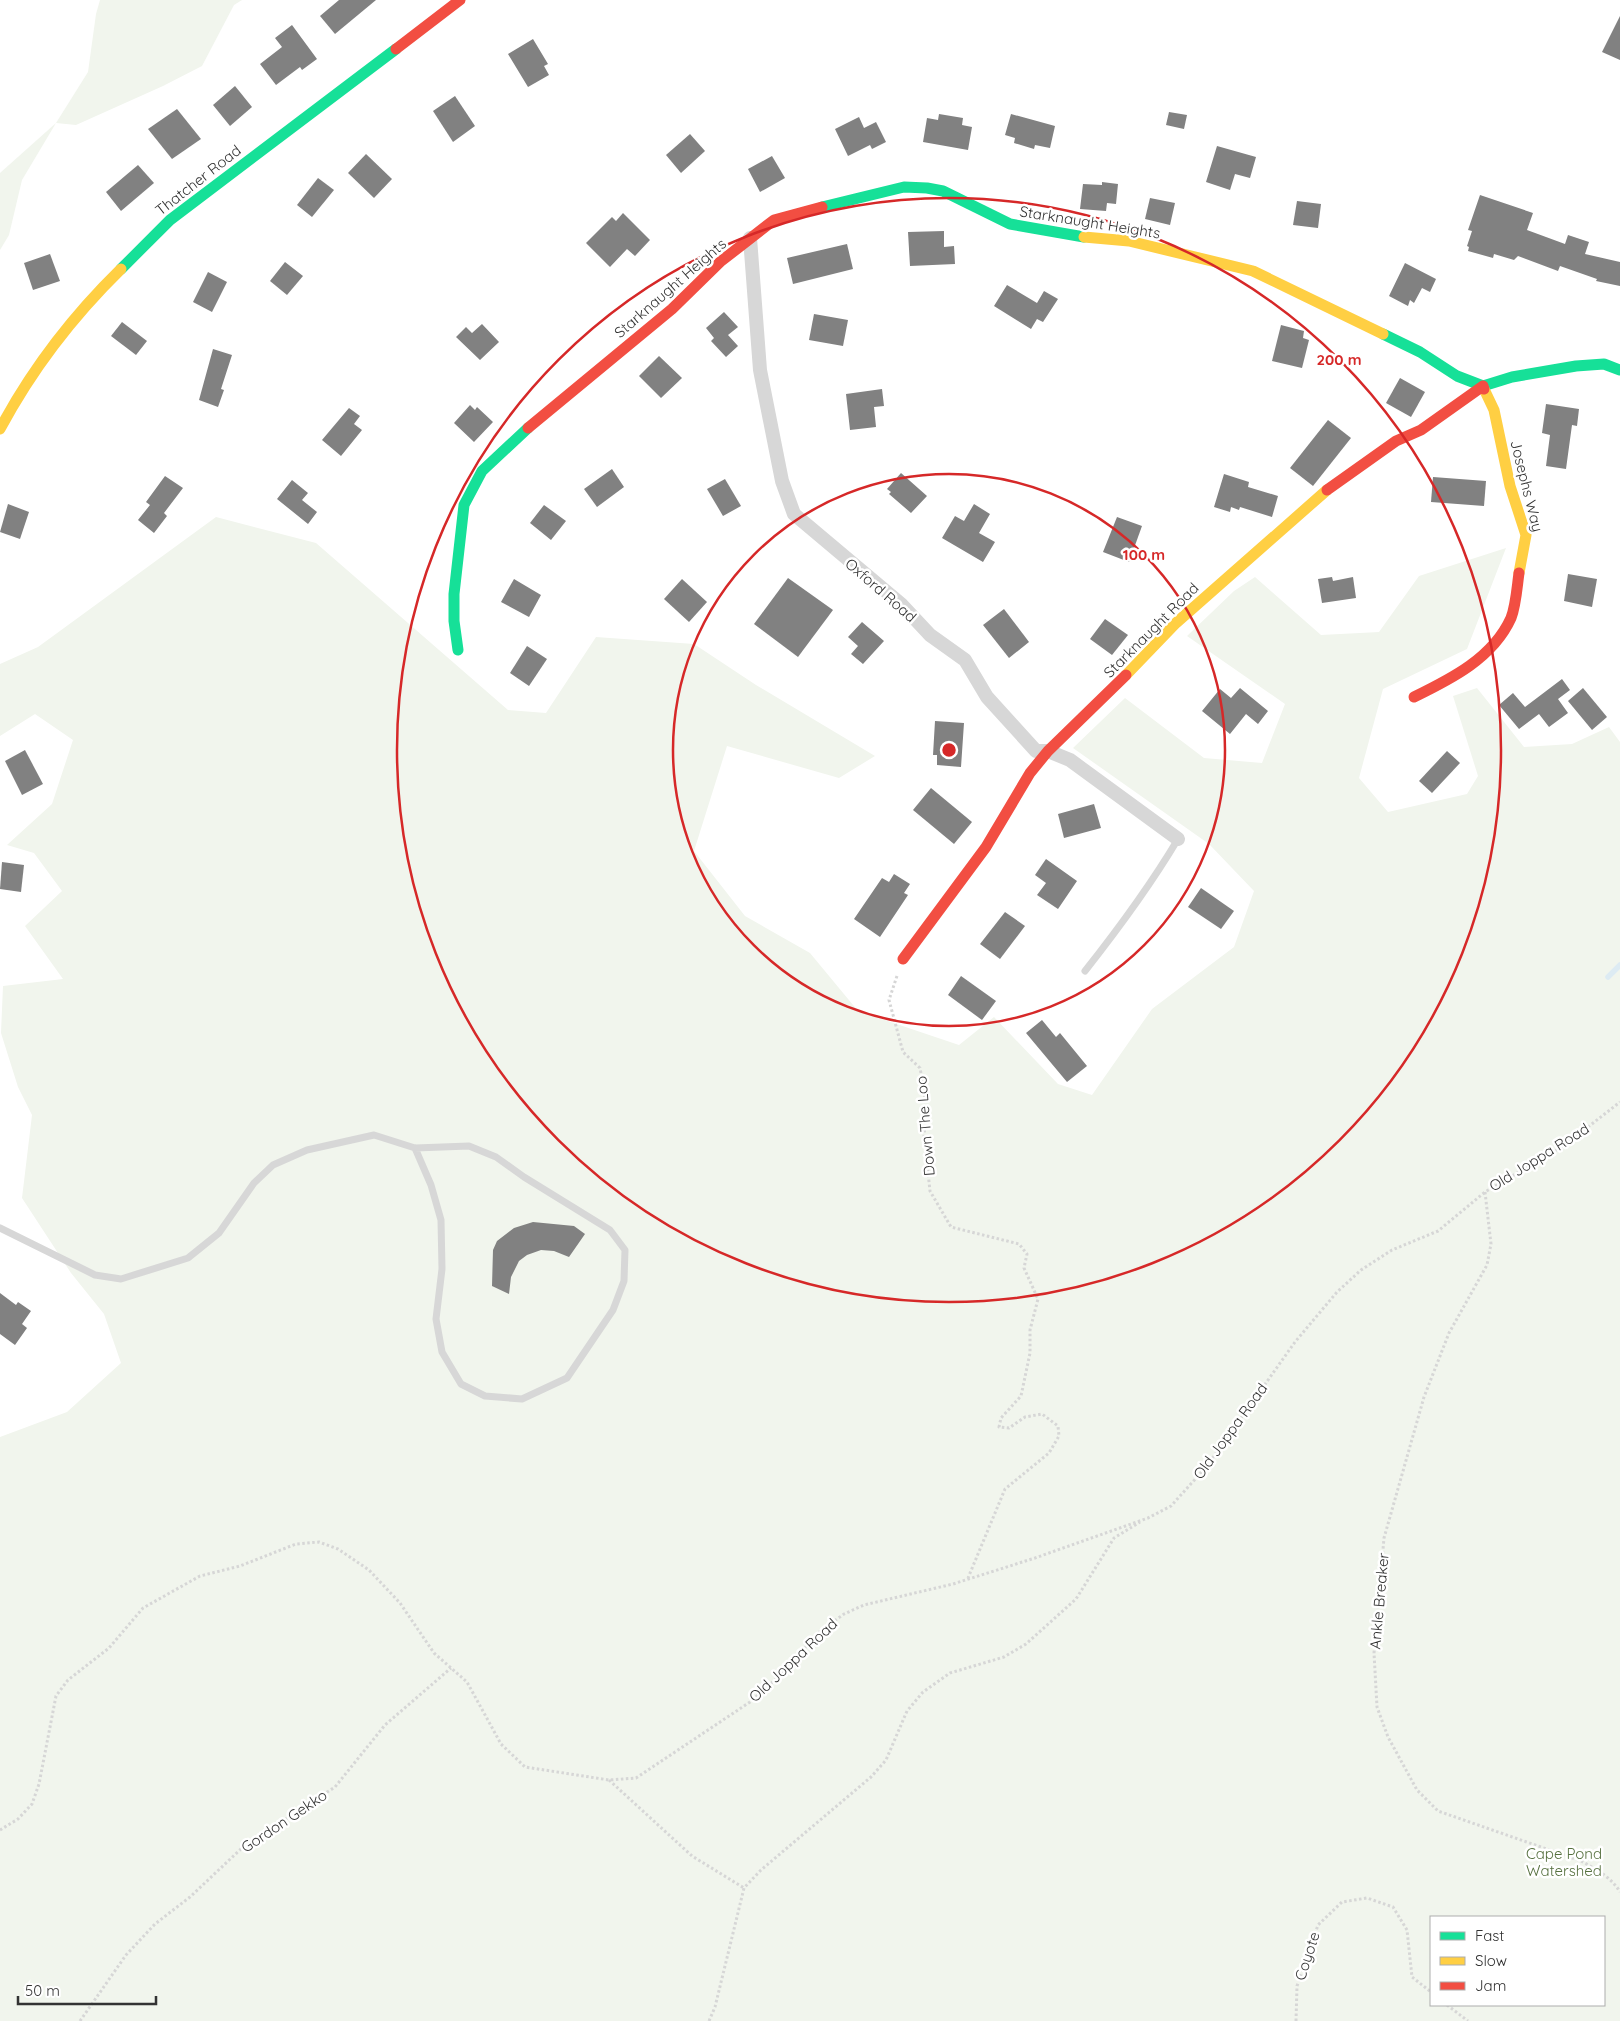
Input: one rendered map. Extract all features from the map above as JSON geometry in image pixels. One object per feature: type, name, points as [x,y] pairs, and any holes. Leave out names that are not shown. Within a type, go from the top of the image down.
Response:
[{"type":"street","name":"Thatcher Road","points":[[0,429],[23,386],[88,302],[151,237],[170,220],[460,0]]},
{"type":"street","name":"Starknaught Heights","points":[[458,650],[454,621],[454,594],[464,505],[482,471],[524,430],[672,309],[720,262],[774,220],[904,187],[943,191],[1010,224],[1073,236],[1129,241],[1253,271],[1420,352],[1457,376],[1483,386]]},
{"type":"street","name":"Oxford Road","points":[[750,238],[760,370],[782,481],[794,514],[901,604],[930,635],[965,660],[993,704],[1036,751],[1048,751],[1070,760],[1178,839]]},
{"type":"street","points":[[1483,386],[1512,377],[1576,366],[1604,364],[1620,370]]},
{"type":"street","name":"Josephs Way","points":[[1414,697],[1456,676],[1489,650],[1511,618],[1526,535],[1510,486],[1494,410],[1483,386]]},
{"type":"street","name":"Starknaught Road","points":[[903,959],[986,847],[1015,795],[1048,751],[1113,689],[1176,623],[1292,520],[1350,474],[1396,441],[1421,430],[1450,411],[1483,386]]},
{"type":"lane","points":[[1085,970],[1155,878],[1178,839]]},
{"type":"lane","points":[[0,1228],[94,1275],[121,1278],[188,1258],[219,1233],[249,1190],[273,1165],[308,1150],[374,1135],[415,1148],[468,1146],[496,1157],[524,1177],[610,1230],[625,1250],[624,1281],[614,1310],[566,1378],[522,1399],[485,1396],[461,1384],[442,1352],[436,1318],[442,1269],[441,1220],[431,1185],[415,1148]]},
{"type":"path","name":"Down The Loo","points":[[903,959],[889,1000],[903,1052],[920,1068],[925,1097],[924,1136],[930,1191],[951,1227],[1019,1244],[1027,1254],[1024,1268],[1038,1299],[1030,1330],[1030,1353],[1021,1396],[1001,1418],[999,1428],[1009,1428],[1025,1417],[1042,1414],[1058,1426],[1059,1436],[1049,1453],[1005,1488],[968,1579]]},
{"type":"path","name":"Old Joppa Road","points":[[0,1830],[18,1819],[32,1804],[39,1784],[56,1696],[68,1680],[109,1648],[143,1608],[200,1576],[240,1566],[296,1544],[319,1542],[338,1549],[369,1570],[400,1603],[434,1653],[467,1682],[501,1744],[525,1767],[609,1780],[636,1778],[750,1702],[783,1673],[818,1633],[844,1614],[864,1605],[968,1579],[1148,1518],[1171,1506],[1207,1466],[1295,1342],[1337,1292],[1361,1270],[1392,1250],[1438,1231],[1485,1192],[1565,1144],[1620,1102]]},
{"type":"path","name":"Ankle Breaker","points":[[1485,1192],[1491,1244],[1487,1264],[1449,1333],[1424,1397],[1384,1538],[1374,1653],[1377,1707],[1388,1737],[1417,1790],[1438,1811],[1581,1862],[1598,1870],[1620,1892]]},
{"type":"path","points":[[709,2021],[715,2007],[744,1888],[761,1870],[871,1777],[886,1760],[907,1711],[923,1692],[950,1673],[1004,1657],[1026,1644],[1076,1599],[1114,1538],[1148,1518]]},
{"type":"path","name":"Gordon Gekko","points":[[80,2021],[126,1955],[155,1924],[190,1897],[243,1847],[335,1786],[385,1725],[451,1668]]},
{"type":"path","points":[[609,1780],[692,1856],[744,1888]]},
{"type":"path","name":"Coyote","points":[[1296,2021],[1297,1986],[1318,1924],[1342,1902],[1367,1898],[1393,1907],[1407,1930],[1412,1977],[1430,1991]]},
{"type":"path","points":[[1448,2006],[1468,2021]]},
{"type":"green space","points":[[100,0],[242,0],[234,5],[202,66],[163,86],[76,125],[56,123],[88,72],[96,14]]},
{"type":"green space","points":[[56,123],[22,180],[9,235],[0,250],[0,173]]},
{"type":"green space","name":"Cape Pond Watershed","points":[[216,517],[316,543],[508,710],[546,713],[596,637],[694,644],[756,685],[875,756],[839,778],[727,746],[694,851],[745,916],[810,953],[858,1011],[959,1045],[994,1017],[1058,1084],[1092,1095],[1152,1009],[1234,947],[1254,891],[1209,844],[1073,748],[1125,698],[1204,758],[1262,763],[1285,704],[1187,636],[1234,591],[1255,577],[1321,635],[1379,632],[1419,576],[1506,548],[1467,649],[1383,689],[1359,778],[1388,812],[1467,794],[1478,776],[1453,696],[1477,688],[1524,747],[1572,744],[1609,727],[1620,742],[1620,2021],[0,2021],[0,1437],[67,1412],[121,1363],[104,1314],[71,1273],[22,1198],[32,1115],[18,1087],[1,1033],[3,986],[63,979],[25,926],[62,891],[34,853],[7,845],[52,804],[73,740],[35,714],[0,736],[0,664],[38,647]]},
{"type":"building","points":[[339,0],[376,0],[335,34],[320,16]]},
{"type":"building","points":[[1620,16],[1620,60],[1602,52]]},
{"type":"building","points":[[292,25],[317,59],[302,70],[300,67],[276,85],[260,64],[282,47],[275,38]]},
{"type":"building","points":[[533,39],[548,64],[544,66],[549,75],[528,87],[508,54]]},
{"type":"building","points":[[235,86],[252,107],[230,126],[213,105]]},
{"type":"building","points":[[455,96],[475,126],[453,142],[433,111]]},
{"type":"building","points":[[177,109],[201,139],[172,159],[148,129]]},
{"type":"building","points":[[1169,112],[1187,115],[1184,129],[1166,125]]},
{"type":"building","points":[[939,114],[963,118],[962,125],[972,127],[968,150],[923,142],[927,118],[938,120]]},
{"type":"building","points":[[1011,114],[1055,126],[1050,148],[1035,145],[1034,149],[1014,143],[1015,138],[1005,135]]},
{"type":"building","points":[[859,117],[864,128],[876,122],[886,142],[872,149],[870,145],[848,156],[835,129]]},
{"type":"building","points":[[690,134],[705,151],[681,173],[666,155]]},
{"type":"building","points":[[1217,146],[1256,157],[1250,178],[1235,174],[1230,190],[1206,182]]},
{"type":"building","points":[[366,154],[392,179],[374,198],[348,173]]},
{"type":"building","points":[[772,156],[785,178],[760,192],[748,169]]},
{"type":"building","points":[[138,165],[154,183],[121,211],[106,192]]},
{"type":"building","points":[[318,178],[334,190],[312,217],[297,205]]},
{"type":"building","points":[[1102,182],[1118,184],[1116,204],[1107,203],[1106,211],[1080,209],[1083,184],[1102,185]]},
{"type":"building","points":[[1480,195],[1533,213],[1527,230],[1565,244],[1568,235],[1589,242],[1585,254],[1620,262],[1620,286],[1596,281],[1597,279],[1560,266],[1558,271],[1518,256],[1514,260],[1494,254],[1493,258],[1468,251],[1469,247],[1467,246],[1472,231],[1468,230]]},
{"type":"building","points":[[1150,198],[1175,203],[1170,225],[1145,219]]},
{"type":"building","points":[[1297,201],[1321,204],[1318,228],[1293,225]]},
{"type":"building","points":[[623,213],[650,240],[635,256],[627,249],[610,267],[586,243],[612,217],[616,221]]},
{"type":"building","points":[[944,231],[944,247],[954,246],[955,264],[910,266],[908,232]]},
{"type":"building","points":[[847,244],[853,269],[793,284],[787,258]]},
{"type":"building","points":[[50,254],[60,281],[33,290],[24,263]]},
{"type":"building","points":[[285,262],[303,276],[287,295],[270,281]]},
{"type":"building","points":[[1405,263],[1436,279],[1430,292],[1422,288],[1414,303],[1410,300],[1408,306],[1389,296]]},
{"type":"building","points":[[208,272],[227,282],[212,312],[193,302]]},
{"type":"building","points":[[1007,285],[1037,303],[1044,291],[1058,299],[1043,322],[1037,319],[1031,329],[994,306]]},
{"type":"building","points":[[724,312],[738,327],[728,335],[738,346],[726,357],[711,341],[714,338],[706,328]]},
{"type":"building","points":[[814,314],[848,320],[843,346],[809,340]]},
{"type":"building","points":[[122,322],[147,341],[136,355],[111,336]]},
{"type":"building","points":[[482,324],[499,342],[480,360],[456,337],[466,327],[472,333]]},
{"type":"building","points":[[1281,325],[1304,331],[1303,338],[1309,340],[1302,368],[1272,361]]},
{"type":"building","points":[[213,349],[232,355],[221,389],[224,390],[218,407],[199,400]]},
{"type":"building","points":[[659,356],[682,378],[661,398],[639,376]]},
{"type":"building","points":[[1400,378],[1425,392],[1411,417],[1386,403]]},
{"type":"building","points":[[882,389],[884,406],[874,407],[876,427],[850,430],[846,394]]},
{"type":"building","points":[[1546,404],[1579,409],[1577,426],[1572,425],[1566,469],[1546,466],[1550,435],[1542,433]]},
{"type":"building","points":[[470,405],[475,410],[477,407],[493,422],[474,442],[454,423]]},
{"type":"building","points":[[349,408],[360,416],[354,424],[362,430],[341,456],[322,440]]},
{"type":"building","points":[[1328,420],[1351,438],[1313,486],[1290,468]]},
{"type":"building","points":[[612,469],[624,487],[597,507],[584,489]]},
{"type":"building","points":[[901,473],[927,496],[911,513],[889,494],[891,492],[887,489]]},
{"type":"building","points":[[1224,474],[1249,482],[1248,487],[1278,496],[1272,517],[1240,507],[1239,510],[1231,507],[1230,512],[1214,507]]},
{"type":"building","points":[[165,476],[183,488],[164,513],[167,516],[154,533],[138,520],[150,505],[146,502]]},
{"type":"building","points":[[1433,477],[1486,481],[1484,506],[1431,502]]},
{"type":"building","points":[[725,479],[741,506],[723,516],[707,489]]},
{"type":"building","points":[[292,480],[308,493],[302,500],[317,512],[308,524],[277,499]]},
{"type":"building","points":[[8,504],[29,512],[20,539],[0,532]]},
{"type":"building","points":[[974,504],[990,514],[979,533],[995,542],[983,562],[942,538],[955,516],[964,521]]},
{"type":"building","points":[[544,505],[566,521],[551,540],[530,523]]},
{"type":"building","points":[[1117,517],[1142,526],[1129,562],[1103,552]]},
{"type":"building","points":[[1568,574],[1597,579],[1592,607],[1564,601]]},
{"type":"building","points":[[1332,577],[1333,581],[1353,577],[1356,598],[1322,603],[1318,579]]},
{"type":"building","points":[[788,578],[833,610],[798,657],[754,624]]},
{"type":"building","points":[[514,579],[541,595],[529,617],[501,602]]},
{"type":"building","points":[[682,579],[707,602],[689,622],[664,599]]},
{"type":"building","points":[[1004,609],[1029,642],[1009,658],[983,625]]},
{"type":"building","points":[[1105,619],[1128,635],[1112,655],[1090,639]]},
{"type":"building","points":[[862,622],[884,641],[863,664],[851,654],[858,646],[848,637]]},
{"type":"building","points":[[527,646],[547,659],[529,686],[510,673]]},
{"type":"building","points":[[1562,679],[1570,690],[1558,699],[1568,713],[1549,727],[1539,714],[1519,729],[1499,705],[1513,693],[1525,707]]},
{"type":"building","points":[[1240,688],[1268,711],[1258,724],[1246,714],[1230,734],[1202,711],[1220,689],[1231,698]]},
{"type":"building","points":[[1583,688],[1607,717],[1592,730],[1568,701]]},
{"type":"building","points":[[935,721],[964,723],[961,767],[937,765],[937,755],[933,755]]},
{"type":"building","points":[[25,750],[43,784],[22,795],[5,761]]},
{"type":"building","points":[[1447,751],[1460,763],[1432,793],[1419,781]]},
{"type":"building","points":[[931,788],[972,822],[954,844],[913,810]]},
{"type":"building","points":[[1094,804],[1101,828],[1064,838],[1058,814]]},
{"type":"building","points":[[1046,859],[1077,881],[1058,909],[1037,895],[1046,883],[1035,875]]},
{"type":"building","points":[[2,862],[24,865],[21,892],[0,889]]},
{"type":"building","points":[[894,874],[910,884],[904,893],[908,895],[880,937],[854,919],[882,878],[889,882]]},
{"type":"building","points":[[1201,888],[1234,911],[1221,929],[1188,907]]},
{"type":"building","points":[[1005,912],[1025,926],[1000,959],[980,944]]},
{"type":"building","points":[[961,976],[996,1001],[982,1020],[948,995]]},
{"type":"building","points":[[1042,1020],[1056,1037],[1060,1033],[1087,1066],[1067,1082],[1026,1033]]},
{"type":"building","points":[[533,1222],[574,1226],[585,1234],[569,1257],[554,1251],[541,1250],[527,1255],[519,1261],[511,1277],[509,1294],[492,1286],[493,1250],[497,1241],[514,1228]]},
{"type":"building","points":[[0,1293],[16,1305],[18,1302],[31,1311],[22,1324],[27,1328],[15,1345],[0,1334]]},
{"type":"waterway","points":[[1608,977],[1620,965]]},
{"type":"traffic: fast","points":[[121,269],[170,220],[396,49]]},
{"type":"traffic: fast","points":[[822,207],[904,187],[927,188],[943,191],[1010,224],[1084,237]]},
{"type":"traffic: fast","points":[[1383,334],[1420,352],[1457,376],[1483,386],[1512,377],[1576,366],[1604,364],[1620,370]]},
{"type":"traffic: fast","points":[[458,650],[454,621],[454,594],[464,505],[482,471],[528,428]]},
{"type":"traffic: slow","points":[[1084,237],[1129,241],[1253,271],[1383,334]]},
{"type":"traffic: slow","points":[[0,429],[12,407],[54,344],[86,305],[121,269]]},
{"type":"traffic: slow","points":[[1484,389],[1494,410],[1510,486],[1526,535],[1519,573]]},
{"type":"traffic: slow","points":[[1126,675],[1176,623],[1327,490]]},
{"type":"traffic: jam","points":[[396,49],[460,0]]},
{"type":"traffic: jam","points":[[528,428],[672,309],[720,262],[774,220],[822,207]]},
{"type":"traffic: jam","points":[[1327,490],[1396,441],[1421,430],[1483,386],[1484,389]]},
{"type":"traffic: jam","points":[[1414,697],[1470,666],[1493,645],[1511,618],[1519,573]]},
{"type":"traffic: jam","points":[[903,959],[986,847],[1030,773],[1048,751],[1126,675]]}]
